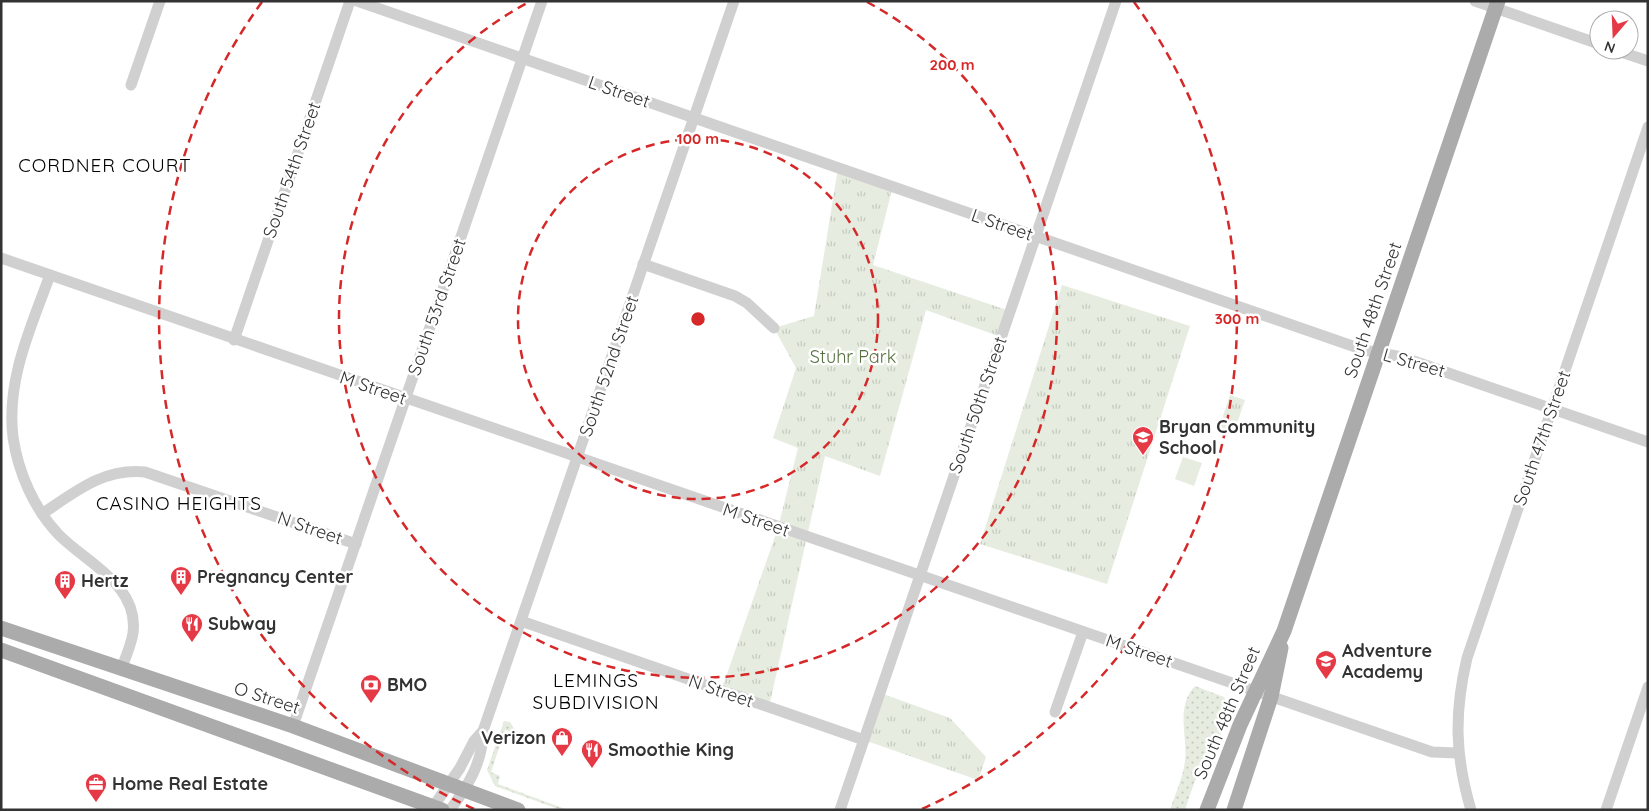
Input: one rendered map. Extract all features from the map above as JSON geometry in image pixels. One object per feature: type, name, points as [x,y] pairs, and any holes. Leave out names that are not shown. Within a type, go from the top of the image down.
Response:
[{"type":"main road","name":"South 48th Street","points":[[1207,810],[1255,691],[1284,631],[1497,5]]},
{"type":"main road","name":"O Street","points":[[1,628],[121,670],[293,726],[518,810]]},
{"type":"main road","name":"South 48th Street","points":[[1234,810],[1271,697],[1284,631]]},
{"type":"main road","points":[[1,650],[435,809]]},
{"type":"street","points":[[131,85],[160,1]]},
{"type":"street","name":"South 54th Street","points":[[234,340],[350,1]]},
{"type":"street","name":"L Street","points":[[357,1],[1364,350],[1402,357],[1648,442]]},
{"type":"street","name":"South 53rd Street","points":[[293,726],[542,1]]},
{"type":"street","name":"South 52nd Street","points":[[450,810],[465,790],[480,757],[483,731],[734,1]]},
{"type":"street","name":"South 50th Street","points":[[840,810],[1116,1]]},
{"type":"street","points":[[1474,1],[1497,5],[1589,40]]},
{"type":"street","name":"South 47th Street","points":[[1458,753],[1458,704],[1467,658],[1648,127]]},
{"type":"street","name":"M Street","points":[[1,258],[577,459],[1432,752],[1458,753]]},
{"type":"street","points":[[644,264],[735,296],[748,303],[774,328]]},
{"type":"street","points":[[50,275],[20,358],[12,403],[12,431],[18,460],[26,484],[42,514],[59,535],[110,578],[129,602],[133,627],[121,670]]},
{"type":"street","name":"N Street","points":[[42,514],[97,478],[124,471],[145,472],[356,544]]},
{"type":"street","name":"N Street","points":[[521,621],[864,740]]},
{"type":"street","points":[[1055,712],[1083,632]]},
{"type":"street","points":[[1606,810],[1648,687]]},
{"type":"street","name":"South 52nd Street","points":[[435,809],[474,741],[483,731]]},
{"type":"street","points":[[1458,753],[1471,810]]},
{"type":"green space","name":"Stuhr Park","points":[[838,168],[893,186],[873,265],[1010,311],[1001,337],[926,310],[880,476],[825,456],[769,707],[721,691],[778,528],[798,448],[773,438],[796,368],[774,328],[814,316]]},
{"type":"green space","points":[[1062,285],[1190,326],[1107,584],[980,544]]},
{"type":"green space","points":[[832,335],[850,342],[843,360],[825,353]]},
{"type":"green space","points":[[1230,395],[1245,400],[1233,435],[1218,431]]},
{"type":"green space","points":[[1183,457],[1202,463],[1194,486],[1175,479]]},
{"type":"green space","points":[[1195,686],[1224,697],[1227,706],[1227,716],[1220,736],[1199,773],[1185,810],[1170,810],[1181,780],[1185,761],[1185,703]]},
{"type":"green space","points":[[880,693],[950,718],[986,757],[978,780],[864,740]]},
{"type":"green space","points":[[504,721],[510,722],[515,730],[512,732],[505,730],[491,772],[500,776],[498,784],[568,810],[561,810],[495,786],[487,770]]},
{"type":"place","name":"Bryan Community School","points":[[1143,456]]},
{"type":"place","name":"Pregnancy Center","points":[[181,596]]},
{"type":"place","name":"Hertz","points":[[65,600]]},
{"type":"place","name":"Subway","points":[[192,643]]},
{"type":"place","name":"Adventure Academy","points":[[1326,680]]},
{"type":"place","name":"BMO","points":[[371,704]]},
{"type":"place","name":"Verizon","points":[[562,757]]},
{"type":"place","name":"Smoothie King","points":[[592,769]]},
{"type":"place","name":"Home Real Estate","points":[[96,803]]},
{"type":"district","name":"CORDNER COURT","points":[[105,165]]},
{"type":"district","name":"CASINO HEIGHTS","points":[[179,503]]},
{"type":"district","name":"LEMINGS SUBDIVISION","points":[[596,691]]}]
